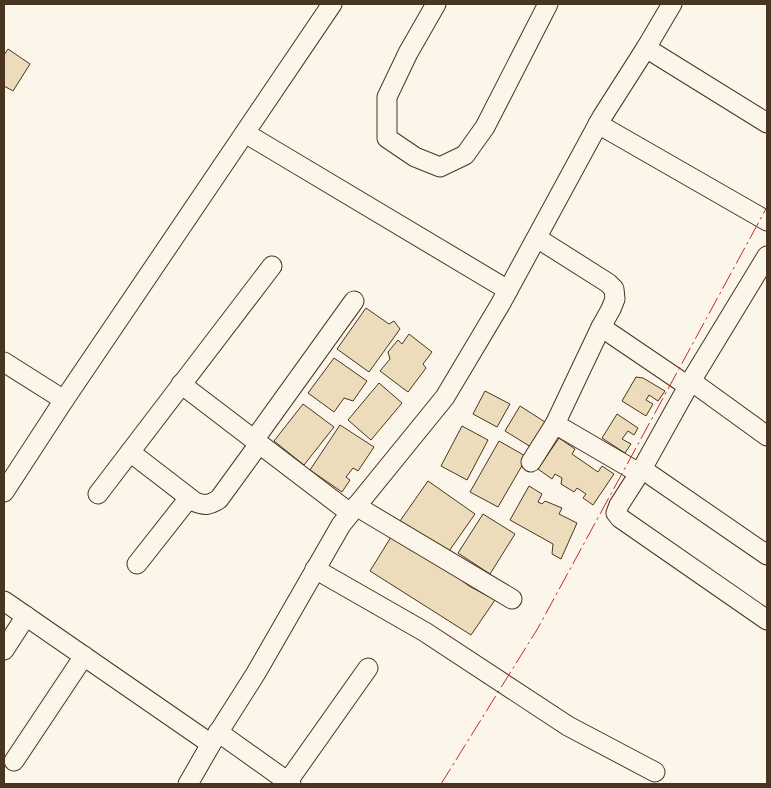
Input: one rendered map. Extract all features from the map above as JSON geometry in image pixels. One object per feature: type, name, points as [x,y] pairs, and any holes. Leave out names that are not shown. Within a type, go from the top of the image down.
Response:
[{"type":"street","points":[[4,492],[64,400],[332,4]]},
{"type":"street","points":[[436,4],[408,52],[387,96],[386,138],[415,157],[440,167],[465,155],[485,127],[548,4]]},
{"type":"street","points":[[188,784],[256,673],[341,524],[445,398],[508,290],[598,124],[672,4]]},
{"type":"street","points":[[646,48],[767,123]]},
{"type":"street","points":[[598,124],[767,221]]},
{"type":"street","points":[[245,133],[508,290]]},
{"type":"street","points":[[531,462],[555,424],[601,327],[612,309],[615,299],[614,290],[608,283],[537,238]]},
{"type":"street","points":[[767,256],[689,384],[616,513],[620,518],[767,620]]},
{"type":"street","points":[[98,494],[272,266]]},
{"type":"street","points":[[130,452],[195,502],[204,506],[219,499],[256,442],[354,301]]},
{"type":"street","points":[[601,327],[767,436]]},
{"type":"street","points":[[4,362],[64,400]]},
{"type":"street","points":[[181,384],[256,442],[353,510],[512,599]]},
{"type":"street","points":[[555,424],[640,471],[767,555]]},
{"type":"street","points":[[137,564],[189,498]]},
{"type":"street","points":[[316,569],[425,632],[568,726],[655,772]]},
{"type":"street","points":[[4,601],[84,656],[288,783],[368,668]]},
{"type":"street","points":[[4,650],[26,616]]},
{"type":"street","points":[[14,761],[84,656]]},
{"type":"building","points":[[8,49],[30,64],[13,91],[4,86],[4,55]]},
{"type":"building","points":[[366,308],[389,324],[394,321],[400,329],[369,372],[337,349]]},
{"type":"building","points":[[409,334],[432,352],[423,364],[426,368],[408,392],[380,371],[390,359],[388,352],[398,340],[402,344]]},
{"type":"building","points":[[334,358],[367,381],[353,401],[344,398],[334,412],[308,393]]},
{"type":"building","points":[[636,377],[643,378],[665,391],[658,401],[649,395],[646,400],[653,404],[646,416],[622,401]]},
{"type":"building","points":[[379,383],[402,403],[371,440],[348,420]]},
{"type":"building","points":[[485,391],[510,404],[497,427],[473,414]]},
{"type":"building","points":[[303,404],[334,427],[304,465],[274,441]]},
{"type":"building","points":[[520,406],[545,422],[531,447],[505,431]]},
{"type":"building","points":[[617,414],[638,428],[634,435],[628,431],[622,439],[631,444],[625,453],[602,438]]},
{"type":"building","points":[[340,425],[374,447],[358,471],[353,468],[346,477],[350,480],[342,492],[310,470]]},
{"type":"building","points":[[462,426],[488,440],[467,480],[441,466]]},
{"type":"building","points":[[559,438],[575,449],[572,454],[598,472],[602,466],[614,474],[593,505],[583,498],[586,494],[577,488],[574,492],[561,484],[562,478],[555,474],[552,479],[538,469]]},
{"type":"building","points":[[499,441],[527,457],[498,507],[470,492]]},
{"type":"building","points":[[428,481],[475,514],[447,554],[400,521]]},
{"type":"building","points":[[529,486],[542,494],[538,502],[542,504],[545,501],[562,508],[559,514],[577,523],[561,559],[552,554],[553,544],[510,520]]},
{"type":"building","points":[[483,514],[515,534],[490,574],[458,553]]},
{"type":"building","points":[[391,537],[412,551],[417,549],[469,586],[495,600],[471,635],[370,571]]},
{"type":"power","points":[[441,784],[538,628],[767,207]]}]
